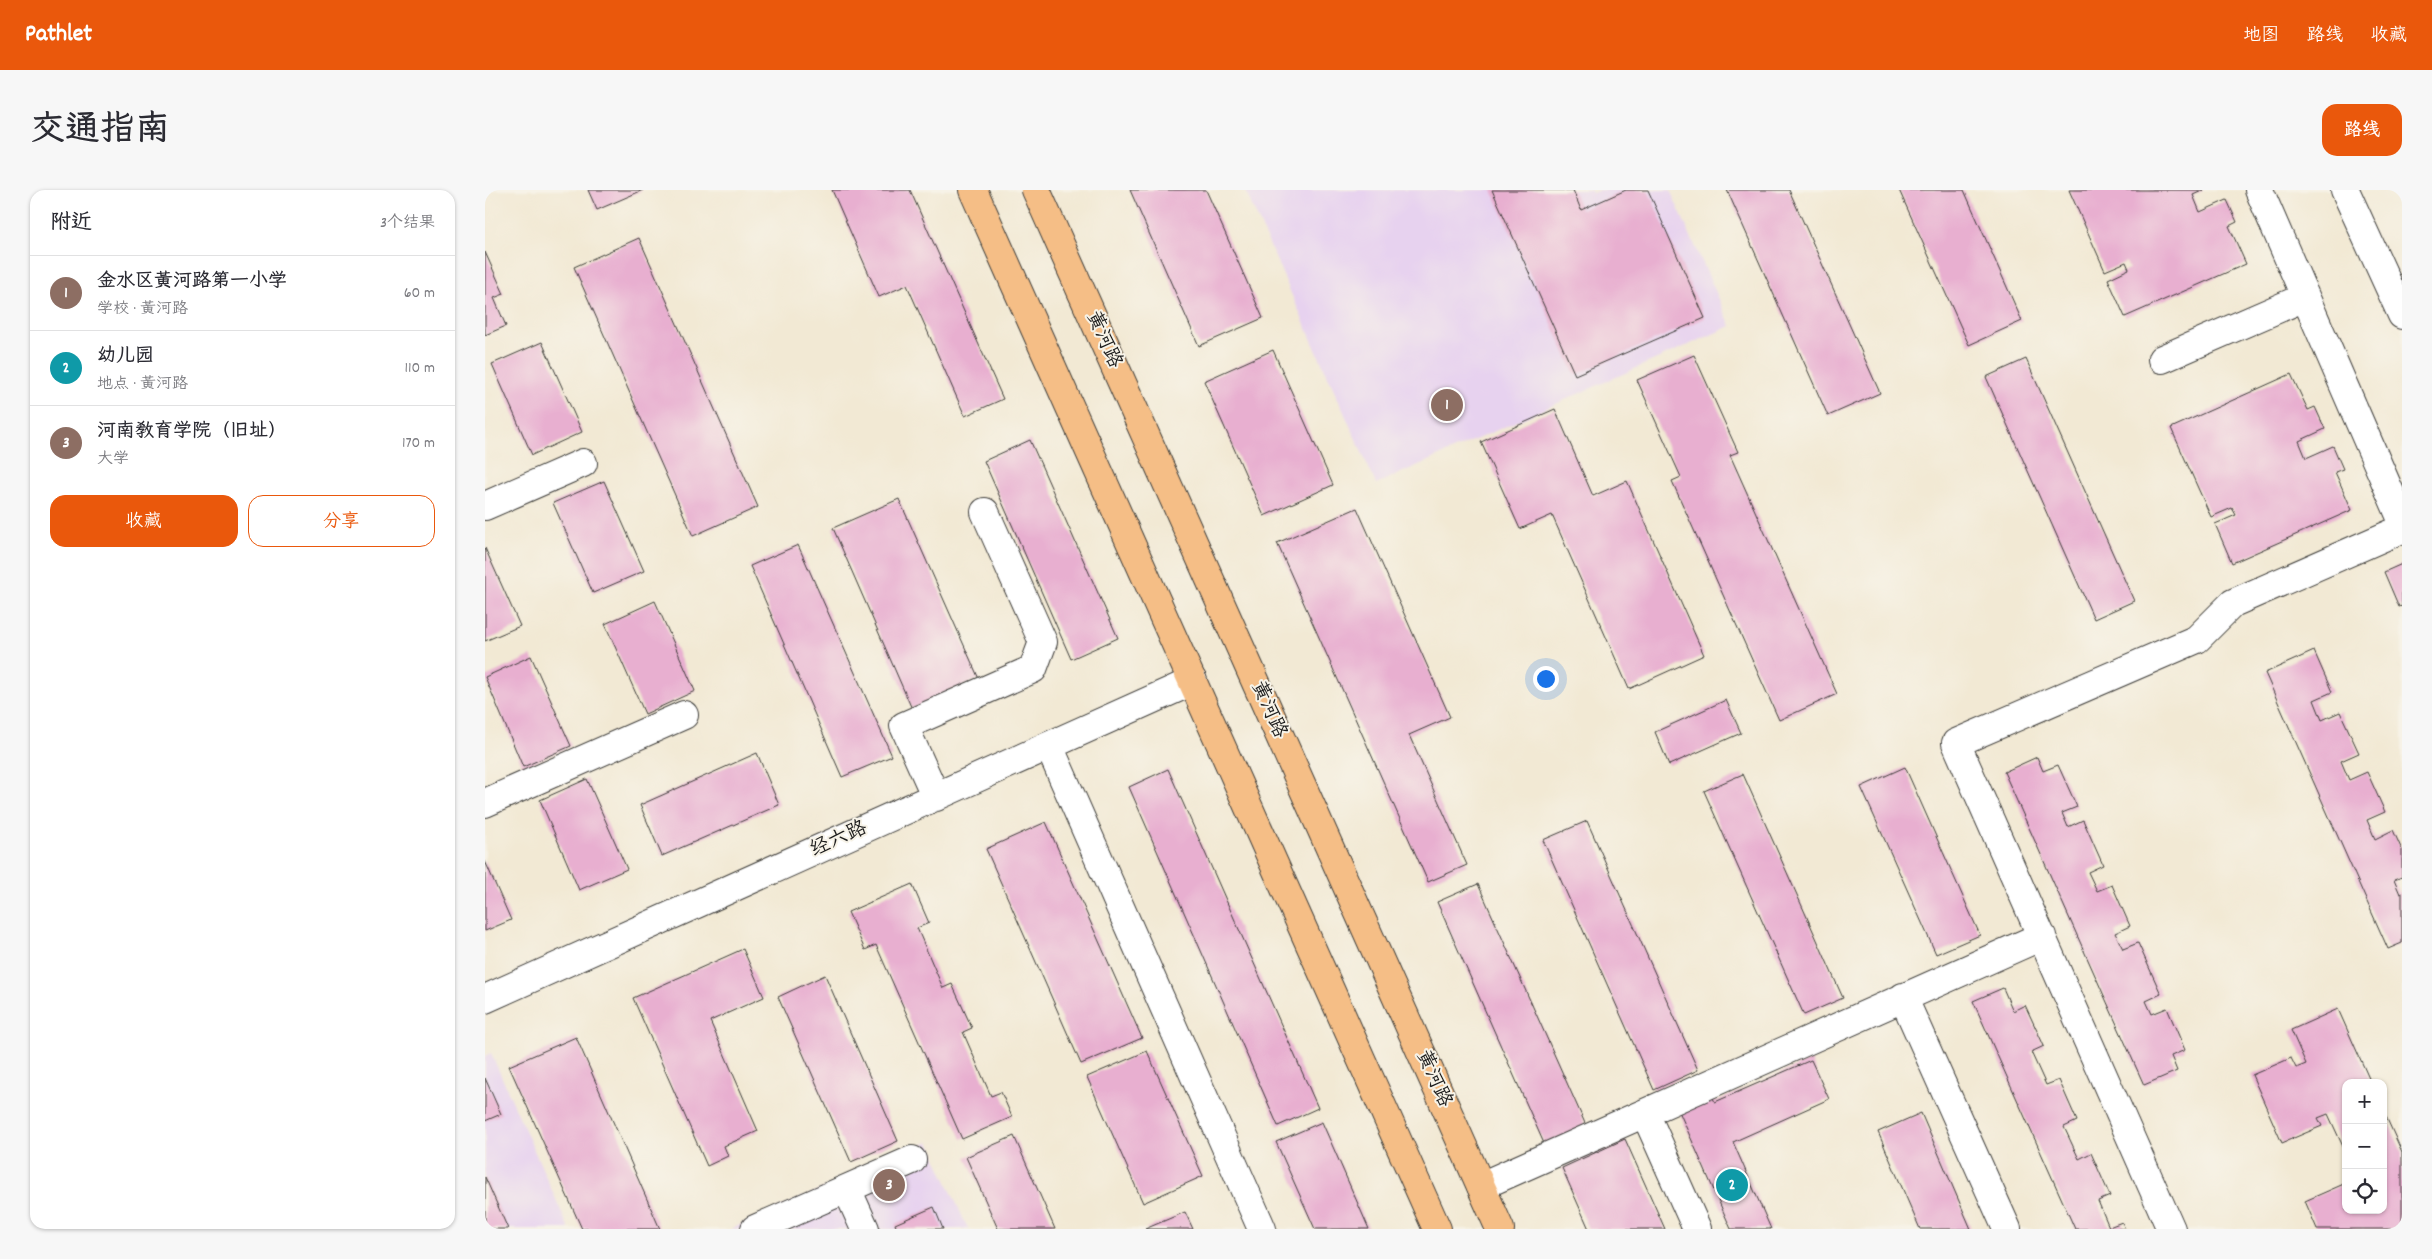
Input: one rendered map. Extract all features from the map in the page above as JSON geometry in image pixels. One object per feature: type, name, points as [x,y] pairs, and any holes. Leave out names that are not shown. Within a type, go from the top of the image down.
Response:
[{"type":"main road","points":[[973,190],[1437,1229]]},
{"type":"main road","name":"黄河路","points":[[1036,190],[1500,1229]]},
{"type":"street","points":[[2259,190],[2402,520]]},
{"type":"street","points":[[2345,190],[2402,315]]},
{"type":"street","points":[[2162,359],[2305,297]]},
{"type":"street","points":[[485,506],[583,463]]},
{"type":"street","points":[[935,797],[904,726],[1033,669],[1043,642],[985,512]]},
{"type":"street","points":[[2171,1229],[1956,743],[2197,639],[2233,603],[2402,530]]},
{"type":"street","name":"经六路","points":[[485,999],[1193,681]]},
{"type":"street","points":[[485,803],[684,715]]},
{"type":"street","points":[[1049,746],[1262,1229]]},
{"type":"street","points":[[1481,1186],[2042,936]]},
{"type":"street","points":[[1903,997],[2007,1229]]},
{"type":"street","points":[[1645,1113],[1697,1229]]},
{"type":"street","points":[[755,1229],[912,1160]]},
{"type":"street","points":[[847,1188],[865,1229]]},
{"type":"shaded area","points":[[1245,190],[1590,190],[1592,193],[1600,190],[1670,190],[1731,326],[1376,484]]},
{"type":"shaded area","points":[[491,1053],[569,1229],[485,1229],[485,1056]]},
{"type":"shaded area","points":[[929,1142],[968,1229],[731,1229]]},
{"type":"building","points":[[588,190],[643,190],[597,210]]},
{"type":"building","points":[[832,190],[910,190],[1003,399],[965,416],[907,285],[879,297]]},
{"type":"building","points":[[1130,190],[1206,190],[1263,318],[1199,346]]},
{"type":"building","points":[[1492,190],[1573,190],[1581,210],[1626,190],[1648,190],[1705,318],[1575,375]]},
{"type":"building","points":[[1727,190],[1789,190],[1880,393],[1828,416]]},
{"type":"building","points":[[1899,190],[1964,190],[2022,321],[1969,345]]},
{"type":"building","points":[[2069,190],[2204,190],[2193,195],[2200,212],[2227,200],[2237,222],[2229,226],[2246,264],[2125,317],[2108,279],[2129,269],[2126,262],[2105,271]]},
{"type":"building","points":[[639,238],[758,507],[693,536],[574,267]]},
{"type":"building","points":[[485,252],[504,294],[494,298],[506,326],[485,335]]},
{"type":"building","points":[[542,342],[582,432],[532,455],[492,364]]},
{"type":"building","points":[[1273,350],[1333,485],[1264,516],[1204,381]]},
{"type":"building","points":[[1694,355],[1738,452],[1730,455],[1837,694],[1779,720],[1672,481],[1681,477],[1637,380]]},
{"type":"building","points":[[2026,359],[2134,601],[2094,619],[1986,377]]},
{"type":"building","points":[[2291,374],[2308,410],[2315,407],[2325,429],[2299,441],[2306,458],[2333,446],[2343,469],[2335,472],[2352,510],[2232,563],[2215,524],[2236,515],[2232,508],[2211,517],[2171,428]]},
{"type":"building","points":[[1555,409],[1593,496],[1627,481],[1704,655],[1629,689],[1552,515],[1520,529],[1481,442]]},
{"type":"building","points":[[1030,440],[1118,638],[1071,659],[984,461]]},
{"type":"building","points":[[604,481],[644,571],[593,593],[553,503]]},
{"type":"building","points":[[899,499],[979,679],[912,709],[833,528]]},
{"type":"building","points":[[1357,508],[1450,717],[1409,735],[1467,865],[1428,882],[1277,543]]},
{"type":"building","points":[[798,545],[892,756],[842,777],[750,566]]},
{"type":"building","points":[[485,548],[520,626],[485,641]]},
{"type":"building","points":[[2402,564],[2402,606],[2399,607],[2384,572]]},
{"type":"building","points":[[655,601],[695,691],[645,714],[605,624]]},
{"type":"building","points":[[2314,651],[2332,692],[2314,700],[2322,720],[2340,712],[2359,753],[2341,761],[2349,780],[2367,772],[2385,812],[2367,820],[2375,839],[2393,830],[2402,850],[2402,877],[2394,880],[2400,894],[2402,893],[2402,943],[2388,949],[2265,673]]},
{"type":"building","points":[[531,656],[571,746],[523,767],[485,677]]},
{"type":"building","points":[[1726,700],[1741,733],[1669,765],[1655,732]]},
{"type":"building","points":[[757,753],[779,805],[662,856],[640,805]]},
{"type":"building","points":[[2037,757],[2043,771],[2058,765],[2077,807],[2062,813],[2068,827],[2083,820],[2103,865],[2088,872],[2097,891],[2112,885],[2130,926],[2115,933],[2123,949],[2138,943],[2161,994],[2146,1001],[2152,1014],[2167,1008],[2185,1050],[2171,1056],[2177,1071],[2144,1085],[2004,772]]},
{"type":"building","points":[[1905,767],[1980,935],[1936,954],[1861,787]]},
{"type":"building","points":[[1168,769],[1318,1108],[1278,1126],[1129,787]]},
{"type":"building","points":[[1743,774],[1843,998],[1804,1015],[1704,791]]},
{"type":"building","points":[[587,779],[627,869],[579,890],[540,800]]},
{"type":"building","points":[[1587,821],[1698,1070],[1654,1090],[1543,840]]},
{"type":"building","points":[[1046,822],[1142,1038],[1081,1064],[986,849]]},
{"type":"building","points":[[485,861],[511,920],[485,931]]},
{"type":"building","points":[[912,884],[929,923],[917,928],[943,988],[952,984],[972,1028],[963,1032],[991,1096],[1001,1092],[1012,1117],[962,1139],[876,945],[865,950],[848,912]]},
{"type":"building","points":[[1478,884],[1588,1130],[1546,1148],[1437,902]]},
{"type":"building","points":[[743,949],[764,997],[710,1021],[758,1131],[724,1146],[728,1156],[707,1166],[633,998]]},
{"type":"building","points":[[825,975],[898,1141],[851,1162],[778,997]]},
{"type":"building","points":[[2003,988],[2013,1011],[2025,1005],[2044,1046],[2031,1052],[2046,1085],[2059,1080],[2077,1121],[2064,1127],[2079,1159],[2091,1153],[2110,1196],[2098,1201],[2109,1227],[2122,1222],[2125,1229],[2075,1229],[1973,1001]]},
{"type":"building","points":[[2338,1009],[2369,1079],[2342,1079],[2342,1144],[2328,1114],[2318,1118],[2322,1126],[2282,1143],[2252,1075],[2291,1058],[2296,1068],[2306,1064],[2291,1030]]},
{"type":"building","points":[[576,1037],[660,1229],[582,1229],[509,1066]]},
{"type":"building","points":[[1147,1051],[1203,1176],[1143,1203],[1087,1077]]},
{"type":"building","points":[[1811,1060],[1829,1099],[1733,1142],[1771,1229],[1731,1229],[1678,1109],[1711,1094],[1715,1102]]},
{"type":"building","points":[[485,1078],[501,1114],[485,1121]]},
{"type":"building","points":[[1921,1113],[1971,1229],[1920,1229],[1878,1132]]},
{"type":"building","points":[[2387,1119],[2402,1152],[2402,1229],[2317,1229],[2305,1201],[2342,1185],[2342,1214],[2387,1214]]},
{"type":"building","points":[[1322,1122],[1369,1229],[1315,1229],[1276,1142]]},
{"type":"building","points":[[1014,1136],[1055,1229],[998,1229],[966,1157]]},
{"type":"building","points":[[1625,1139],[1665,1229],[1589,1229],[1562,1168]]},
{"type":"building","points":[[485,1177],[508,1229],[485,1229]]},
{"type":"building","points":[[934,1207],[943,1229],[897,1229],[895,1224]]},
{"type":"building","points":[[1185,1212],[1193,1229],[1145,1229]]},
{"type":"place","name":"金水区黄河路第一小学","points":[[1447,405]]},
{"type":"place","name":"河南教育学院（旧址）","points":[[889,1185]]},
{"type":"place","name":"幼儿园","points":[[1732,1185]]}]
